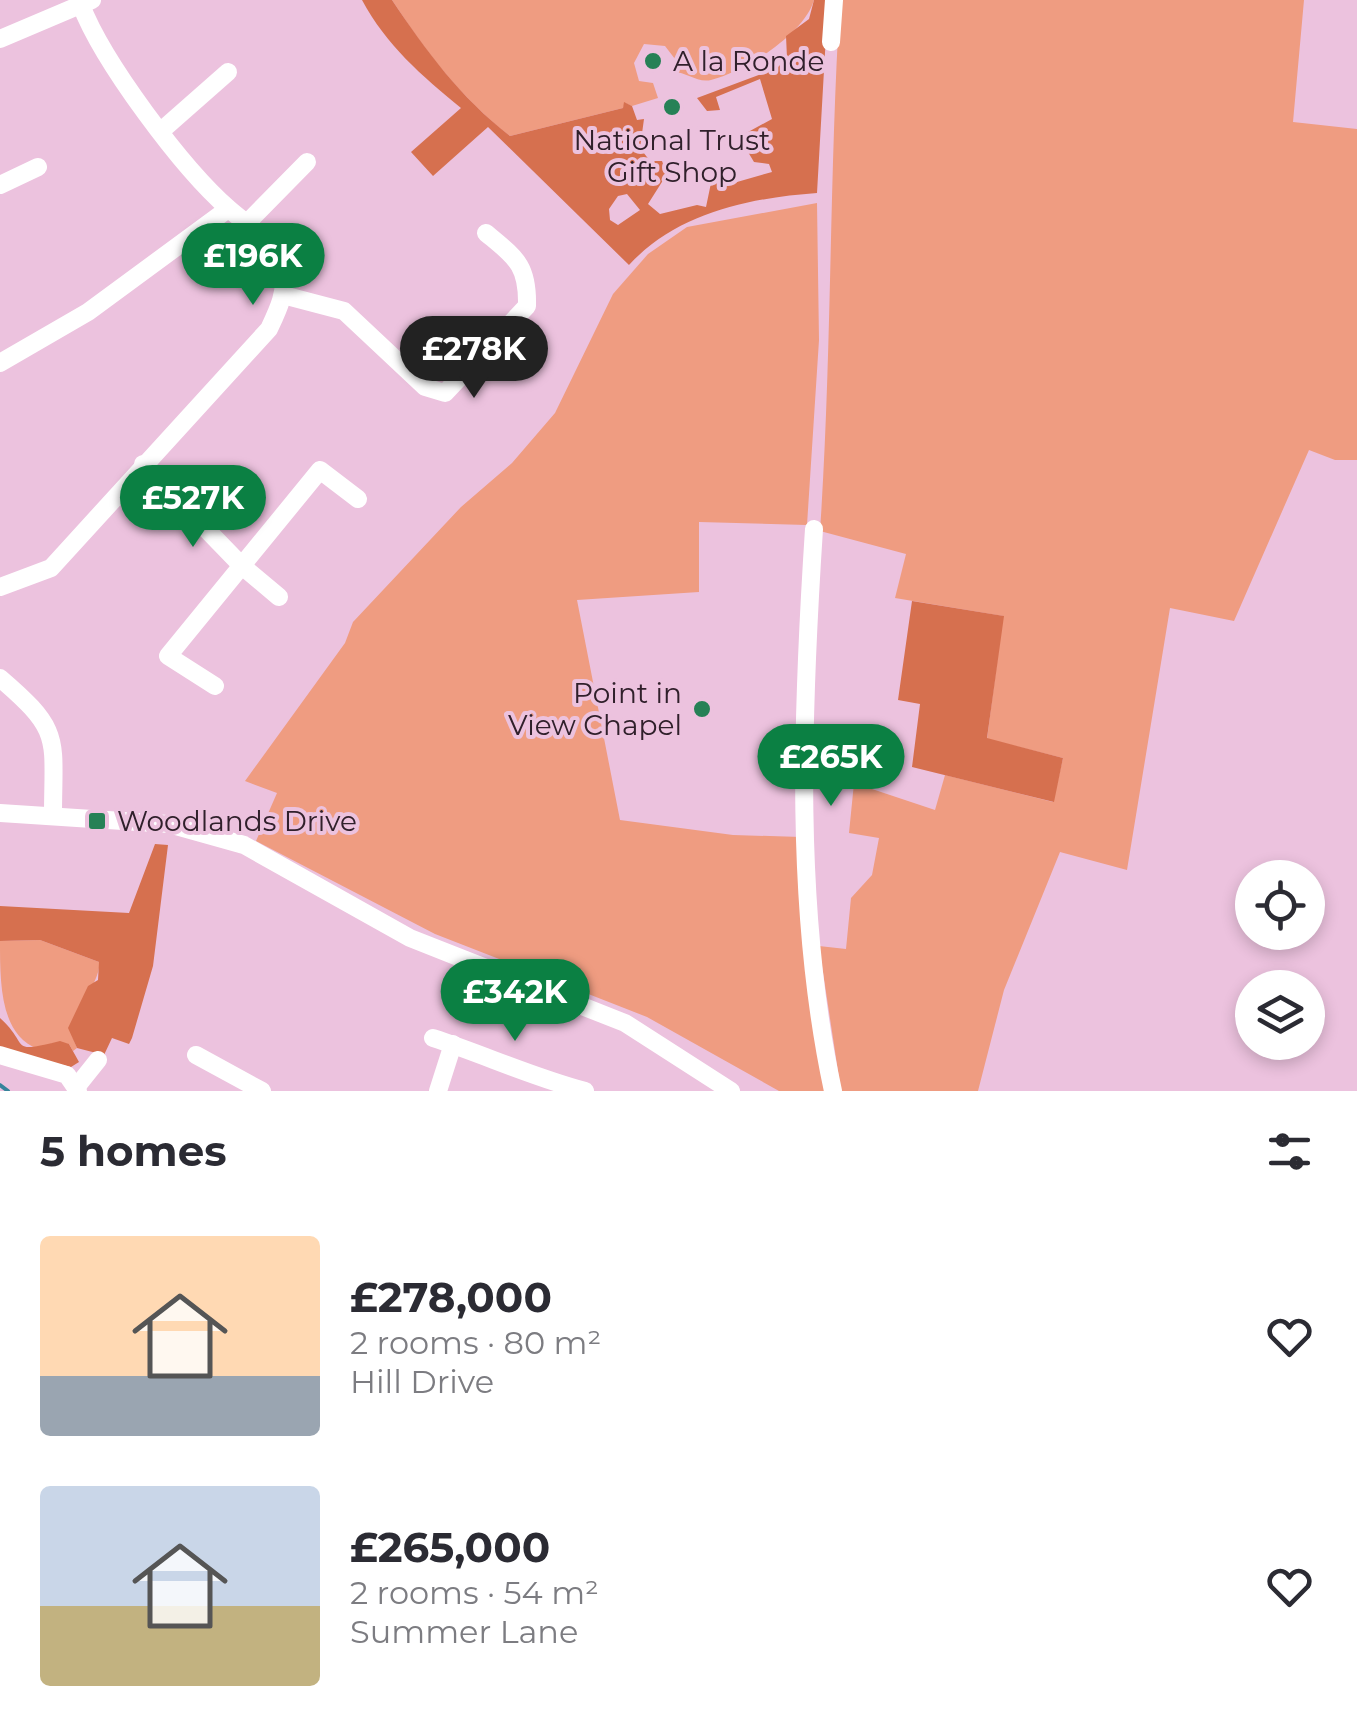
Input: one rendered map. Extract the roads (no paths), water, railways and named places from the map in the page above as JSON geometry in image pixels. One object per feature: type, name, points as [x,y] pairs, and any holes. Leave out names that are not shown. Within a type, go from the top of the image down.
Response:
[{"type":"street","points":[[831,42],[834,0]]},
{"type":"street","points":[[0,40],[87,2],[106,55],[161,130],[228,209],[248,222],[284,269],[283,296],[269,329],[51,568],[0,587]]},
{"type":"street","points":[[161,130],[228,72]]},
{"type":"street","points":[[248,222],[307,162]]},
{"type":"street","points":[[0,184],[38,166]]},
{"type":"street","points":[[0,363],[88,312],[228,209]]},
{"type":"street","points":[[283,296],[344,311],[424,388],[444,394],[527,306],[528,277],[514,256],[486,233]]},
{"type":"street","points":[[143,464],[241,565],[280,598]]},
{"type":"street","points":[[215,686],[168,656],[320,470],[358,500]]},
{"type":"street","points":[[814,529],[806,714],[809,918],[814,1002],[833,1091]]},
{"type":"street","points":[[0,678],[33,706],[54,736],[54,816]]},
{"type":"street","points":[[0,812],[169,824],[244,845],[410,938],[625,1023],[731,1091]]},
{"type":"street","points":[[433,1038],[518,1072],[585,1091]]},
{"type":"street","points":[[438,1091],[453,1044]]},
{"type":"street","points":[[0,1055],[67,1074],[78,1088],[98,1060]]},
{"type":"street","points":[[196,1055],[227,1065],[262,1091]]},
{"type":"waterway","points":[[0,1085],[8,1091]]},
{"type":"place","name":"A la Ronde","points":[[653,61]]},
{"type":"place","name":"National Trust Gift Shop","points":[[672,107]]},
{"type":"place","name":"Point in View Chapel","points":[[702,709]]},
{"type":"place","name":"Woodlands Drive","points":[[97,821]]}]
